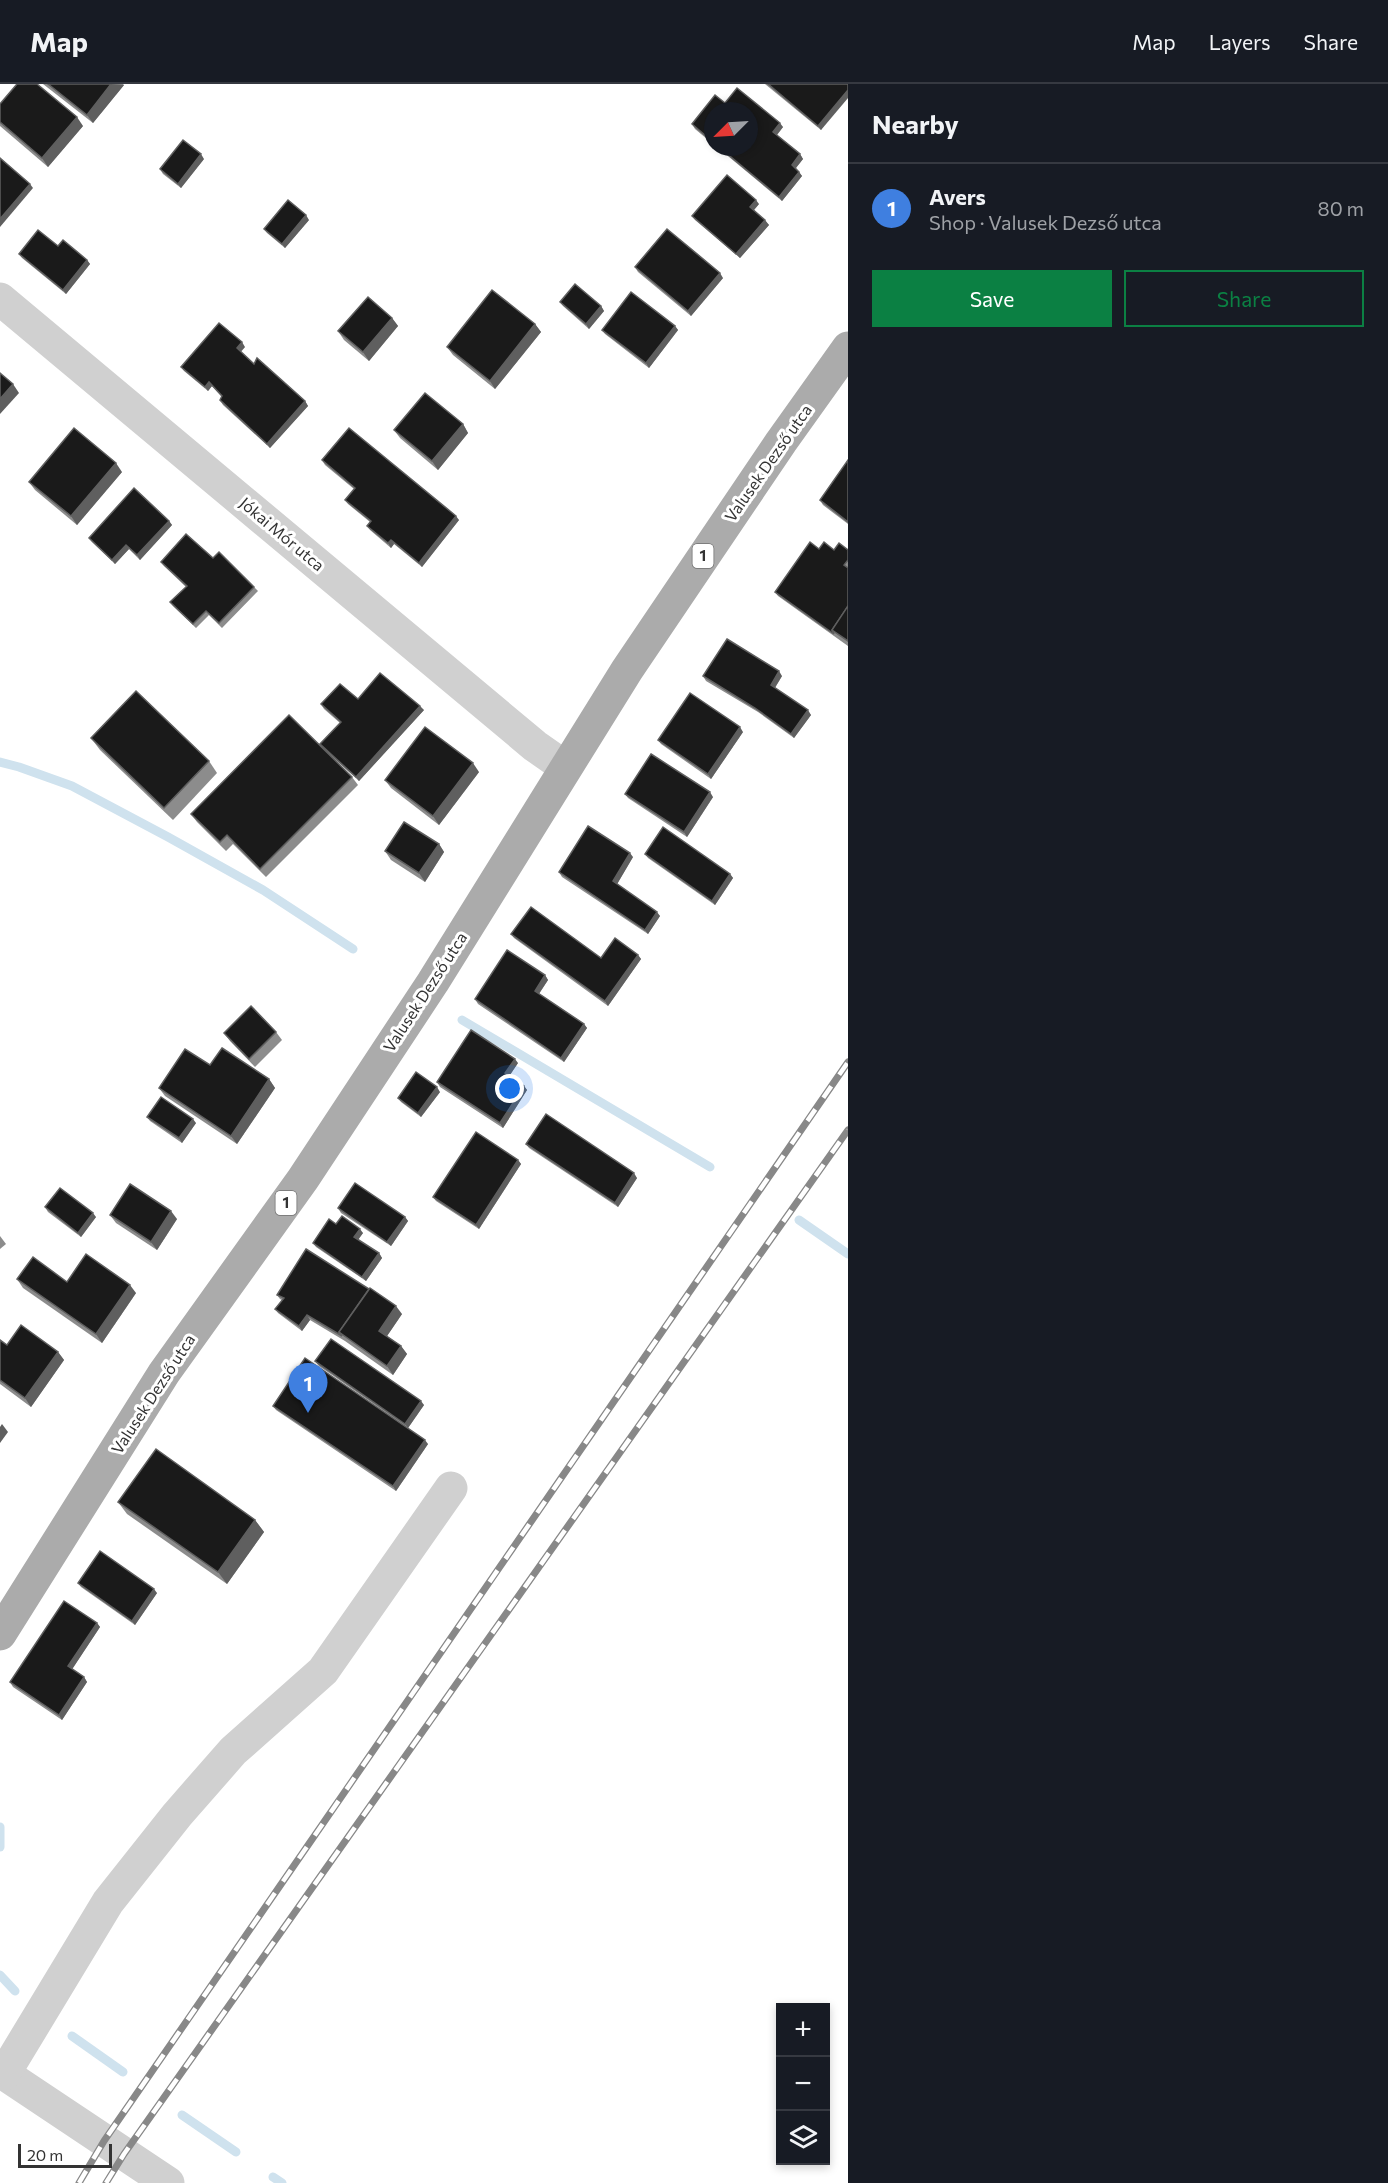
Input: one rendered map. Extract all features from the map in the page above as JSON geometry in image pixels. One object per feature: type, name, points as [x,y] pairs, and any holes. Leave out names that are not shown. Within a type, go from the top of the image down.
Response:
[{"type":"main road","name":"Valusek Dezső utca","points":[[0,1634],[164,1373],[303,1179],[433,982],[627,670],[848,348]]},
{"type":"street","name":"Jókai Mór utca","points":[[0,299],[535,746],[565,767]]},
{"type":"street","points":[[168,2183],[2,2073],[108,1902],[177,1815],[233,1751],[323,1671],[451,1488]]},
{"type":"building","points":[[17,84],[37,84],[77,117],[42,158],[0,122],[0,104]]},
{"type":"building","points":[[48,84],[111,84],[87,115]]},
{"type":"building","points":[[768,84],[848,84],[848,90],[818,126]]},
{"type":"building","points":[[737,88],[754,102],[726,102]]},
{"type":"building","points":[[715,95],[724,102],[709,102]]},
{"type":"building","points":[[758,105],[780,123],[773,132],[800,154],[792,165],[799,172],[779,197],[730,156],[758,156]]},
{"type":"building","points":[[704,109],[704,134],[692,124]]},
{"type":"building","points":[[183,140],[201,154],[178,184],[160,169]]},
{"type":"building","points":[[0,158],[30,184],[0,219]]},
{"type":"building","points":[[727,175],[756,200],[750,207],[765,220],[736,254],[692,216]]},
{"type":"building","points":[[288,200],[306,215],[282,244],[264,229]]},
{"type":"building","points":[[667,229],[720,273],[688,311],[635,267]]},
{"type":"building","points":[[38,230],[58,246],[63,240],[87,260],[63,290],[19,254]]},
{"type":"building","points":[[575,284],[601,306],[586,324],[560,302]]},
{"type":"building","points":[[492,290],[535,324],[490,381],[447,347]]},
{"type":"building","points":[[631,292],[675,326],[646,363],[602,330]]},
{"type":"building","points":[[368,297],[392,318],[363,352],[338,331]]},
{"type":"building","points":[[219,323],[242,342],[237,348],[254,364],[257,358],[305,401],[267,444],[220,400],[222,396],[209,382],[205,387],[181,367]]},
{"type":"building","points":[[0,373],[13,384],[0,399]]},
{"type":"building","points":[[425,393],[463,424],[432,461],[394,430]]},
{"type":"building","points":[[74,428],[116,463],[71,516],[29,482]]},
{"type":"building","points":[[349,428],[456,516],[419,563],[391,540],[388,543],[367,526],[371,521],[345,500],[355,488],[322,460]]},
{"type":"building","points":[[848,460],[848,522],[820,500]]},
{"type":"building","points":[[134,488],[169,521],[137,555],[126,545],[112,560],[89,538]]},
{"type":"building","points":[[186,534],[213,558],[219,552],[254,587],[219,623],[206,611],[193,624],[170,602],[187,586],[161,562]]},
{"type":"building","points":[[810,542],[819,549],[824,542],[834,550],[839,543],[848,550],[848,560],[844,565],[848,568],[848,606],[832,630],[834,634],[775,592]]},
{"type":"building","points":[[848,606],[848,641],[832,630]]},
{"type":"building","points":[[727,639],[779,671],[771,685],[808,710],[791,734],[755,708],[703,676]]},
{"type":"building","points":[[380,673],[420,706],[356,777],[320,744],[341,722],[321,704],[340,684],[358,699]]},
{"type":"building","points":[[136,691],[209,761],[164,808],[91,738]]},
{"type":"building","points":[[690,693],[740,727],[708,774],[658,740]]},
{"type":"building","points":[[289,715],[352,777],[260,869],[227,835],[220,842],[191,814]]},
{"type":"building","points":[[425,727],[473,763],[433,816],[385,780]]},
{"type":"building","points":[[651,754],[710,792],[684,832],[625,794]]},
{"type":"building","points":[[404,822],[439,844],[419,873],[385,851]]},
{"type":"building","points":[[588,826],[630,853],[613,881],[657,912],[645,930],[559,872]]},
{"type":"building","points":[[663,827],[730,874],[712,901],[645,854]]},
{"type":"building","points":[[531,907],[601,958],[615,938],[638,955],[605,1001],[511,934]]},
{"type":"building","points":[[507,950],[545,975],[535,991],[584,1024],[561,1058],[475,999]]},
{"type":"building","points":[[251,1006],[276,1032],[249,1059],[224,1033]]},
{"type":"building","points":[[471,1030],[515,1059],[505,1073],[524,1086],[500,1123],[437,1082]]},
{"type":"building","points":[[222,1048],[269,1079],[231,1136],[159,1088],[185,1049],[210,1065]]},
{"type":"building","points":[[416,1072],[437,1087],[418,1113],[398,1098]]},
{"type":"building","points":[[161,1097],[193,1119],[179,1138],[147,1117]]},
{"type":"building","points":[[546,1114],[634,1173],[615,1203],[526,1144]]},
{"type":"building","points":[[476,1132],[518,1160],[476,1225],[433,1197]]},
{"type":"building","points":[[355,1183],[405,1217],[387,1242],[338,1208]]},
{"type":"building","points":[[130,1184],[171,1211],[151,1242],[110,1215]]},
{"type":"building","points":[[60,1188],[93,1213],[78,1233],[45,1207]]},
{"type":"building","points":[[342,1216],[360,1229],[354,1237],[379,1253],[362,1277],[313,1243],[329,1219],[336,1224]]},
{"type":"building","points":[[306,1249],[369,1289],[339,1332],[342,1336],[307,1315],[299,1326],[275,1309],[284,1298],[277,1295]]},
{"type":"building","points":[[86,1254],[130,1285],[96,1334],[17,1279],[33,1257],[67,1282]]},
{"type":"building","points":[[370,1288],[396,1306],[379,1331],[401,1346],[387,1366],[339,1332]]},
{"type":"building","points":[[21,1325],[58,1352],[25,1398],[0,1380],[0,1340],[7,1345]]},
{"type":"building","points":[[331,1339],[421,1401],[405,1424],[315,1361]]},
{"type":"building","points":[[305,1358],[425,1440],[393,1486],[273,1406]]},
{"type":"building","points":[[156,1449],[255,1520],[218,1572],[118,1502]]},
{"type":"building","points":[[100,1551],[154,1589],[132,1621],[78,1583]]},
{"type":"building","points":[[64,1601],[97,1623],[68,1666],[84,1677],[59,1715],[10,1682]]},
{"type":"waterway","points":[[0,762],[72,786],[263,890],[353,949]]},
{"type":"waterway","points":[[462,1020],[710,1167]]},
{"type":"waterway","points":[[799,1220],[848,1254]]},
{"type":"waterway","points":[[0,1827],[0,1847]]},
{"type":"waterway","points":[[0,1975],[15,1991]]},
{"type":"waterway","points":[[72,2036],[123,2072]]},
{"type":"waterway","points":[[182,2115],[236,2152]]},
{"type":"waterway","points":[[273,2177],[282,2183]]},
{"type":"railway","points":[[79,2183],[104,2141],[848,1062]]},
{"type":"railway","points":[[106,2183],[124,2154],[848,1130]]},
{"type":"place","name":"Avers","points":[[308,1413]]}]
